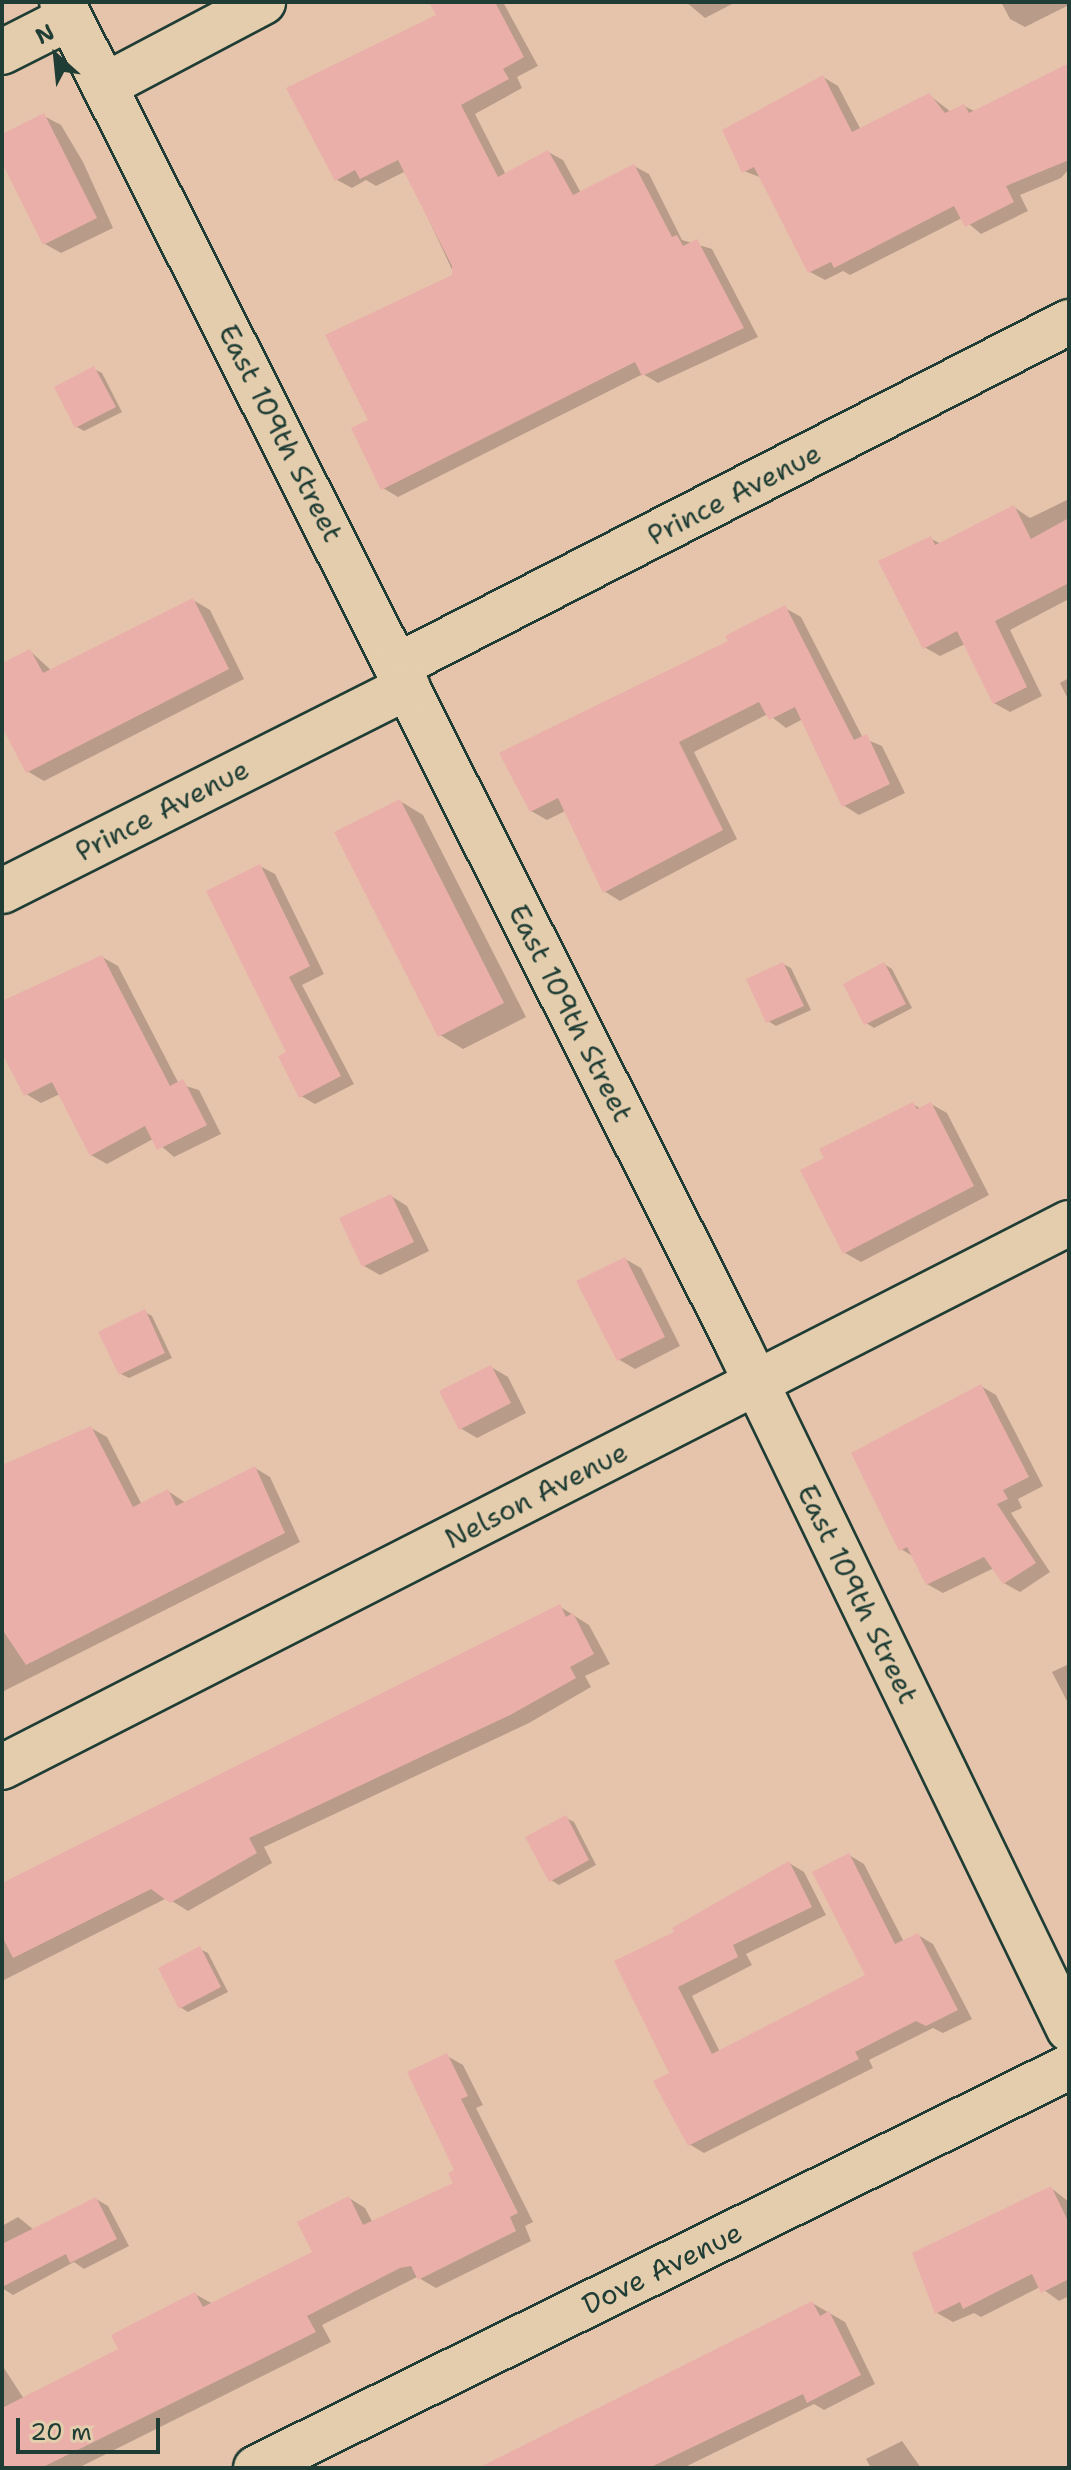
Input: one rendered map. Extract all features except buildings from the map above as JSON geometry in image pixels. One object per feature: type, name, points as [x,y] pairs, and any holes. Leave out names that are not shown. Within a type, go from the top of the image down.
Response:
[{"type":"street","points":[[104,86],[263,2]]},
{"type":"street","points":[[2,52],[66,10]]},
{"type":"street","name":"East 109th Street","points":[[66,10],[404,676],[756,1383],[1069,2029]]},
{"type":"street","name":"Prince Avenue","points":[[2,891],[1069,322]]},
{"type":"street","name":"Nelson Avenue","points":[[2,1767],[1069,1223]]},
{"type":"street","name":"Dove Avenue","points":[[256,2468],[1069,2067]]}]
